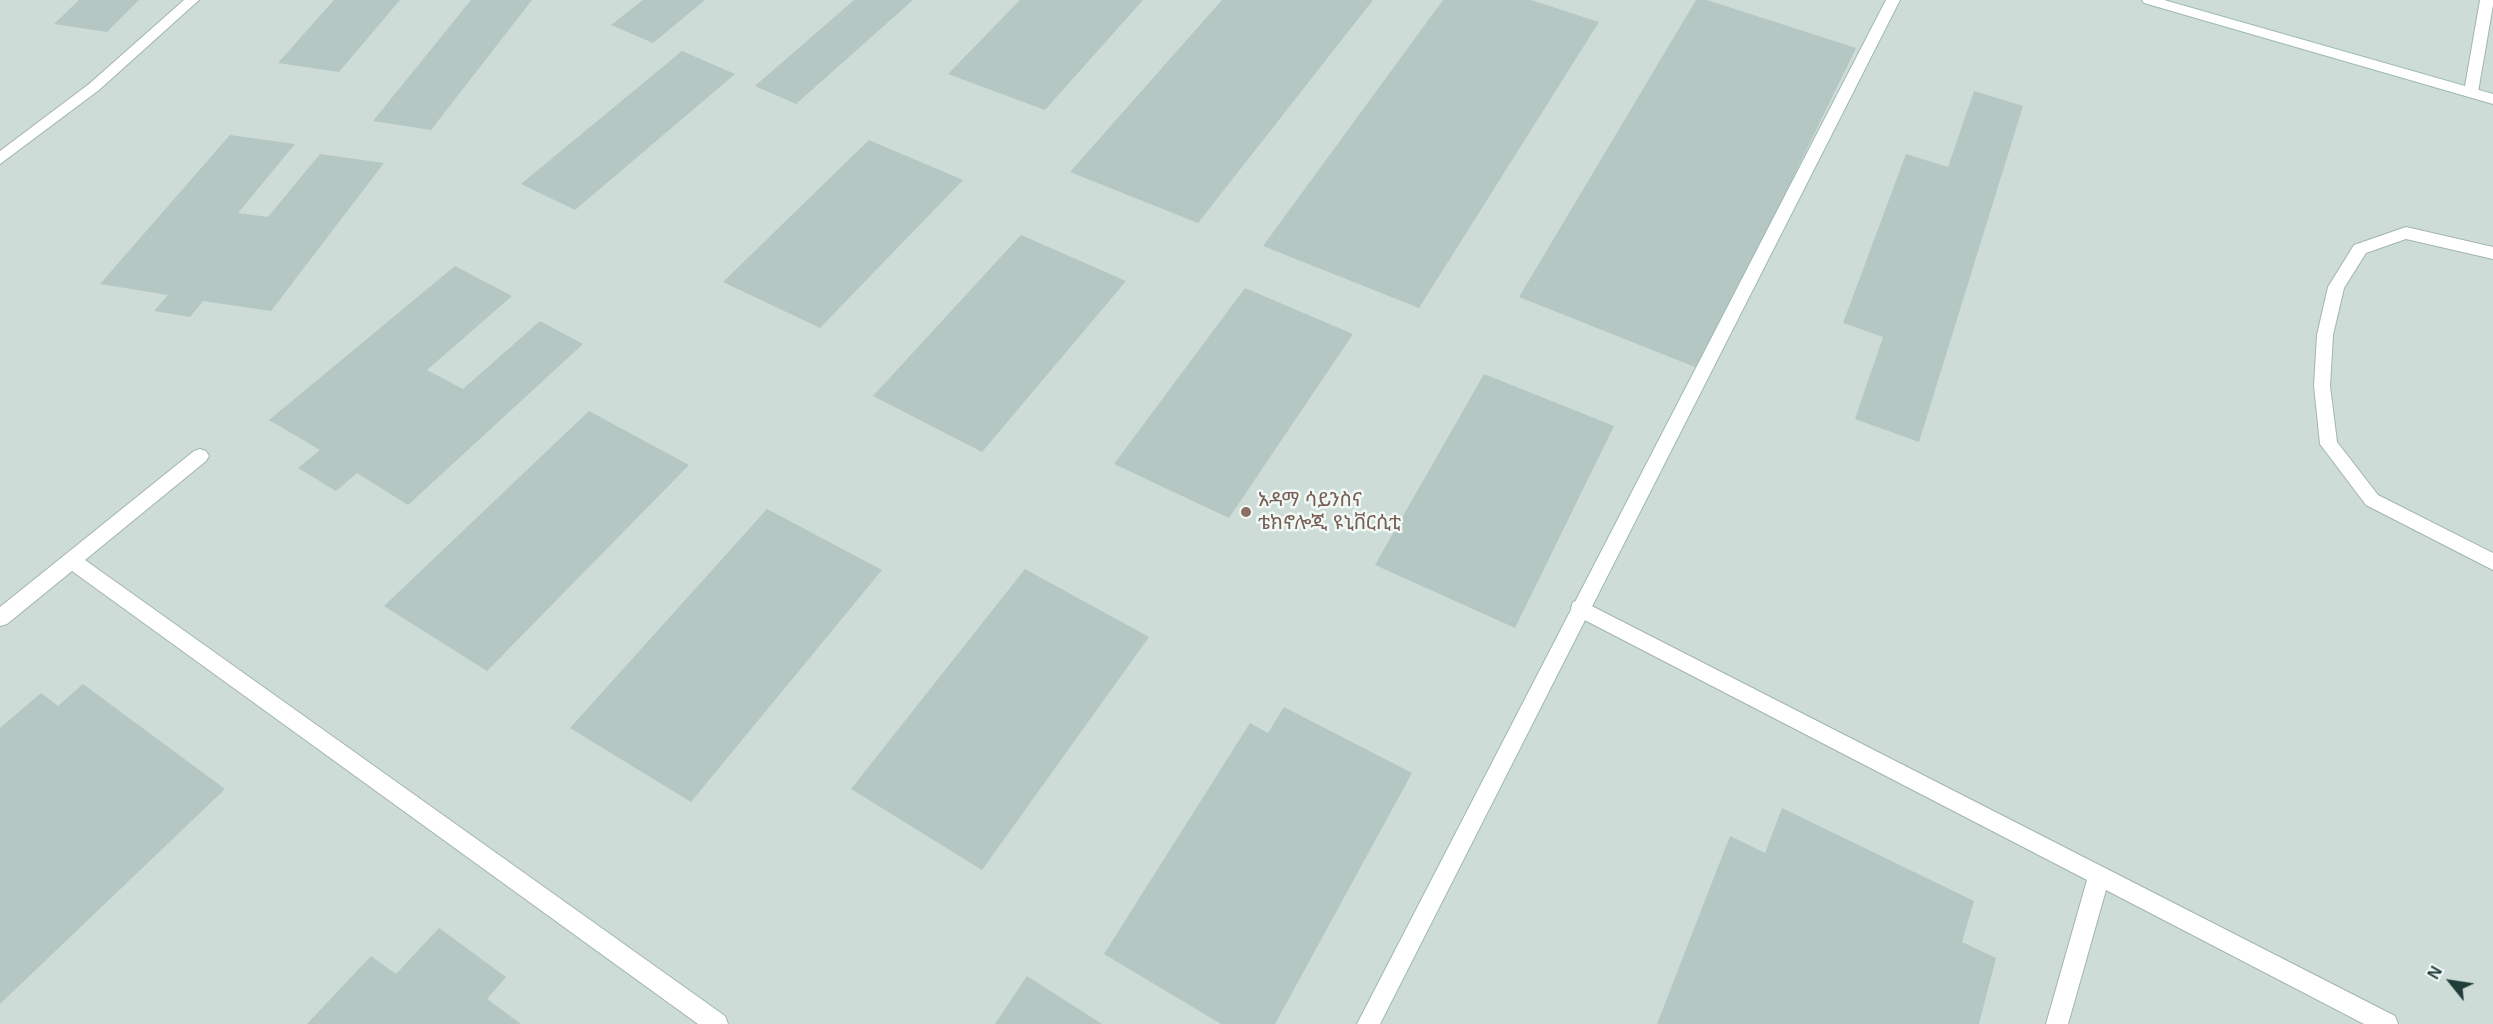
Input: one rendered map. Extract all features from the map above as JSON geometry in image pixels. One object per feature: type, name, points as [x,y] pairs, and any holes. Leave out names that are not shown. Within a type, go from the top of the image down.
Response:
[{"type":"street","points":[[0,159],[94,87],[192,0]]},
{"type":"street","points":[[1368,1024],[1893,0]]},
{"type":"street","points":[[2149,0],[2493,99]]},
{"type":"street","points":[[2471,92],[2487,0]]},
{"type":"street","points":[[2493,253],[2406,233],[2360,249],[2336,287],[2325,335],[2322,386],[2330,444],[2372,500],[2493,562]]},
{"type":"street","points":[[0,618],[200,456]]},
{"type":"street","points":[[71,560],[717,1024]]},
{"type":"street","points":[[1580,608],[2387,1024]]},
{"type":"street","points":[[2057,1024],[2099,876]]},
{"type":"shaded area","name":"አዳማ ሳይንስና ቴክኖሎጂ ዩኒቨርሲቲ","points":[[0,0],[2493,0],[2493,1024],[0,1024]]},
{"type":"building","points":[[79,0],[139,0],[107,32],[54,24]]},
{"type":"building","points":[[334,0],[400,0],[339,72],[278,63]]},
{"type":"building","points":[[471,0],[532,0],[431,130],[373,121]]},
{"type":"building","points":[[643,0],[705,0],[653,43],[611,25]]},
{"type":"building","points":[[854,0],[913,0],[796,104],[755,86]]},
{"type":"building","points":[[1020,0],[1143,0],[1045,110],[948,74]]},
{"type":"building","points":[[1222,0],[1373,0],[1198,223],[1070,172]]},
{"type":"building","points":[[1443,0],[1531,0],[1599,22],[1419,308],[1263,246]]},
{"type":"building","points":[[1696,0],[1707,0],[1856,48],[1700,369],[1519,297]]},
{"type":"building","points":[[682,51],[735,74],[575,210],[521,184]]},
{"type":"building","points":[[1974,91],[2023,106],[1919,442],[1855,419],[1883,337],[1843,323],[1906,154],[1948,167]]},
{"type":"building","points":[[230,135],[295,144],[238,213],[268,217],[320,154],[384,163],[271,311],[203,301],[190,317],[154,311],[168,295],[100,284]]},
{"type":"building","points":[[869,140],[963,180],[820,328],[723,282]]},
{"type":"building","points":[[1021,235],[1126,281],[982,452],[873,396]]},
{"type":"building","points":[[455,266],[512,296],[427,370],[463,389],[540,321],[583,344],[408,505],[357,473],[336,491],[298,468],[320,450],[269,420]]},
{"type":"building","points":[[1245,288],[1353,334],[1229,518],[1114,464]]},
{"type":"building","points":[[1484,374],[1614,426],[1515,628],[1375,565]]},
{"type":"building","points":[[589,411],[689,465],[487,671],[384,606]]},
{"type":"building","points":[[767,509],[882,570],[691,802],[570,728]]},
{"type":"building","points":[[1025,569],[1149,637],[982,870],[851,789]]},
{"type":"building","points":[[83,684],[225,789],[0,1004],[0,728],[41,693],[58,706]]},
{"type":"building","points":[[1284,707],[1412,773],[1275,1024],[1221,1024],[1104,954],[1250,723],[1268,733]]},
{"type":"building","points":[[1782,808],[1974,901],[1962,942],[1996,958],[1979,1024],[1657,1024],[1730,836],[1765,853]]},
{"type":"building","points":[[439,928],[506,977],[487,999],[521,1024],[307,1024],[371,956],[396,974]]},
{"type":"building","points":[[1027,976],[1102,1024],[995,1024]]},
{"type":"place","name":"አዳማ ሳይንስና ቴክኖሎጂ ዩኒቨርሲቲ","points":[[1246,512]]}]
